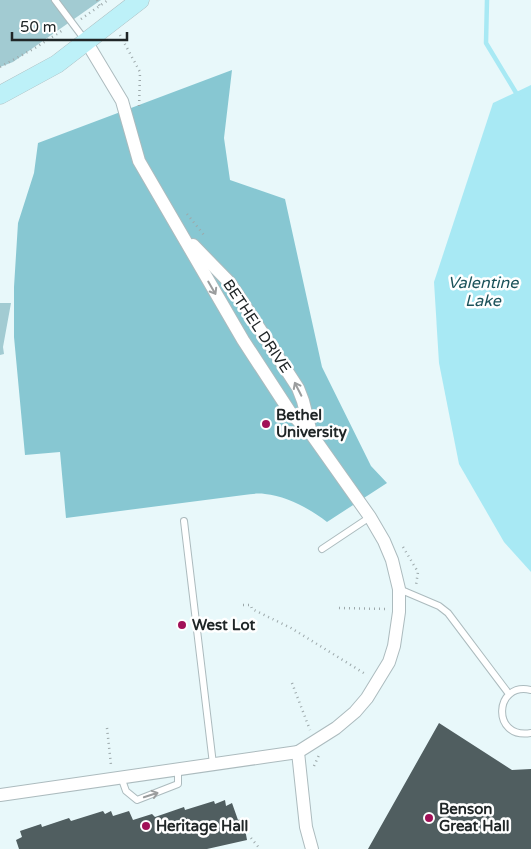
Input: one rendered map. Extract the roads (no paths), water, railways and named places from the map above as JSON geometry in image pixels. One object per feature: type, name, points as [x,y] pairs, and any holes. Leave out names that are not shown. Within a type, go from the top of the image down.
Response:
[{"type":"street","points":[[0,95],[57,64],[140,0]]},
{"type":"street","name":"BETHEL DRIVE","points":[[86,41],[122,101],[139,161],[179,231],[256,361],[290,412],[312,435],[370,517],[384,541],[392,560],[399,588],[399,612],[394,646],[389,662],[378,682],[355,712],[336,728],[298,752]]},
{"type":"street","name":"BETHEL DRIVE","points":[[179,231],[230,283],[293,380],[303,401],[312,435]]},
{"type":"street","points":[[0,795],[298,752],[306,827],[312,849]]},
{"type":"lane","points":[[55,0],[86,41]]},
{"type":"lane","points":[[322,549],[370,517]]},
{"type":"lane","points":[[184,521],[213,764]]},
{"type":"lane","points":[[399,588],[439,606],[448,613],[509,694]]},
{"type":"lane","points":[[531,690],[518,689],[509,694],[504,700],[502,710],[503,720],[509,728],[516,733],[531,733]]},
{"type":"lane","points":[[120,777],[126,791],[137,800],[178,784],[178,769]]},
{"type":"water","name":"Valentine Lake","points":[[531,85],[531,572],[504,542],[459,464],[439,363],[434,282],[493,103]]},
{"type":"waterway","points":[[487,0],[486,43],[518,96]]},
{"type":"place","name":"Bethel University","points":[[266,424]]},
{"type":"place","name":"West Lot","points":[[182,625]]},
{"type":"place","name":"Benson Great Hall","points":[[429,818]]},
{"type":"place","name":"Heritage Hall","points":[[146,826]]}]
